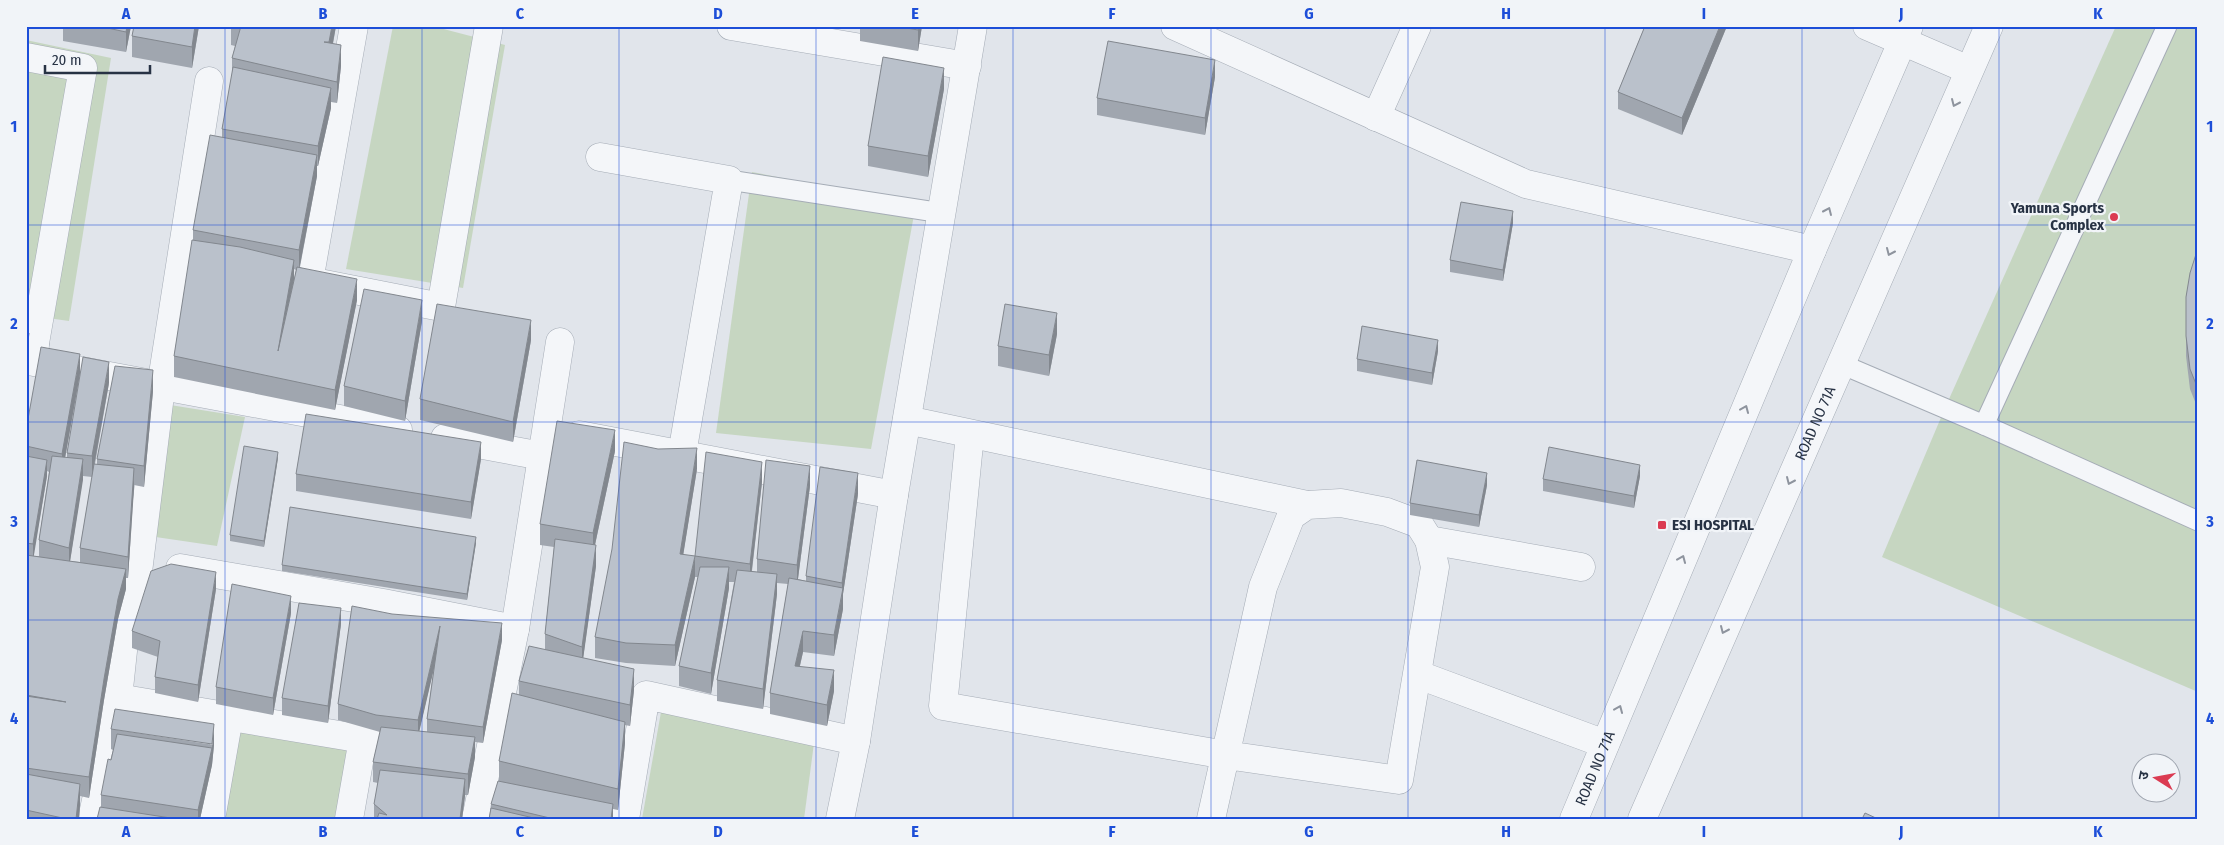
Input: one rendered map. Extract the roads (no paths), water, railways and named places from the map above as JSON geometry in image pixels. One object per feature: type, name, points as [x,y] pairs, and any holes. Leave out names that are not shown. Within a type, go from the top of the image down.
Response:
[{"type":"street","points":[[354,26],[309,281],[441,307],[490,26]]},
{"type":"street","points":[[731,26],[967,66]]},
{"type":"street","points":[[840,819],[856,741],[894,495],[973,26]]},
{"type":"street","points":[[1376,117],[1417,26]]},
{"type":"street","points":[[1867,26],[1905,34],[1969,70]]},
{"type":"street","name":"ROAD NO 71A","points":[[1642,819],[1989,26]]},
{"type":"street","points":[[1181,28],[1526,184],[1812,250]]},
{"type":"street","name":"ROAD NO 71A","points":[[1574,819],[1812,250],[1905,34]]},
{"type":"street","points":[[26,57],[83,68],[31,342],[34,362],[160,387],[542,456]]},
{"type":"street","points":[[92,819],[118,698],[125,632],[136,588],[160,387],[209,81]]},
{"type":"street","points":[[600,157],[729,180],[682,454]]},
{"type":"street","points":[[476,819],[515,629],[560,342]]},
{"type":"street","points":[[907,420],[1307,505],[1341,503],[1387,512],[1419,524],[1429,540],[1435,567],[1399,780],[1226,755],[944,706],[970,434]]},
{"type":"street","points":[[547,429],[894,495]]},
{"type":"street","points":[[1212,819],[1263,587],[1291,516],[1307,505]]},
{"type":"street","points":[[1429,540],[1581,567]]},
{"type":"street","points":[[108,583],[136,588],[173,566],[383,603],[515,629]]},
{"type":"street","points":[[1418,674],[1605,744]]},
{"type":"street","points":[[625,819],[646,695],[856,741]]},
{"type":"street","points":[[118,698],[362,739],[489,756]]},
{"type":"street","points":[[500,706],[527,712]]},
{"type":"street","points":[[211,819],[229,716]]},
{"type":"street","points":[[611,730],[638,736]]},
{"type":"street","points":[[349,819],[362,739]]},
{"type":"lane","points":[[1984,425],[2167,26]]},
{"type":"lane","points":[[729,180],[942,213]]},
{"type":"lane","points":[[1840,364],[1984,425],[2198,521]]},
{"type":"place","name":"Yamuna Sports Complex","points":[[2114,217]]},
{"type":"place","name":"ESI HOSPITAL","points":[[1662,525]]}]
